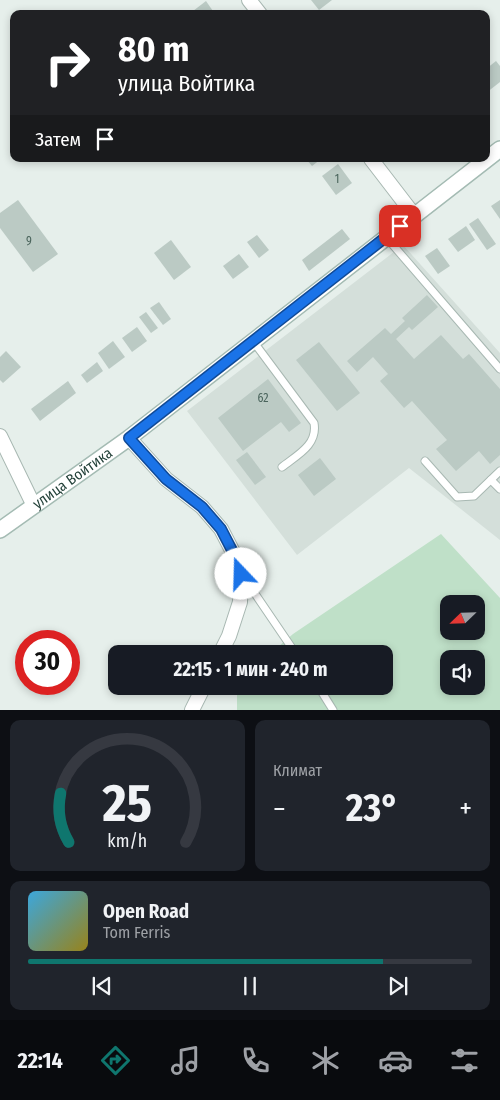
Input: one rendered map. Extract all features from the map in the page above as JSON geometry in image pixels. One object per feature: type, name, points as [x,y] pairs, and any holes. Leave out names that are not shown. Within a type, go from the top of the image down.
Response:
[{"type":"main road","name":"улица Войтика","points":[[490,157],[500,149]]},
{"type":"main road","name":"улица Войтика","points":[[0,530],[129,438],[483,162]]},
{"type":"street","points":[[373,162],[414,215]]},
{"type":"street","points":[[0,436],[34,506]]},
{"type":"street","points":[[129,438],[166,479],[202,507],[221,529],[236,558],[241,574],[240,602],[224,645]]},
{"type":"street","points":[[192,710],[200,695]]},
{"type":"lane","points":[[385,237],[500,370]]},
{"type":"lane","points":[[253,341],[314,423],[316,433],[311,444],[282,467]]},
{"type":"lane","points":[[425,461],[457,496],[474,496],[500,471]]},
{"type":"lane","points":[[491,480],[500,489]]},
{"type":"lane","points":[[241,574],[290,645]]},
{"type":"lane","points":[[324,695],[333,710]]},
{"type":"shaded area","points":[[403,245],[500,353],[500,540],[409,468],[297,555],[187,411]]},
{"type":"green space","points":[[441,534],[500,598],[500,710],[237,710],[237,695],[393,695],[393,645],[280,645],[293,634]]},
{"type":"building","points":[[311,0],[332,0],[319,10]]},
{"type":"building","points":[[206,1],[212,10],[194,10]]},
{"type":"building","points":[[496,61],[500,66],[500,82],[490,90],[490,66]]},
{"type":"building","points":[[309,162],[317,162],[312,166]]},
{"type":"building","points":[[338,164],[352,183],[336,195],[322,176]]},
{"type":"building","points":[[18,200],[58,254],[33,272],[0,228],[0,213]]},
{"type":"building","points":[[500,200],[500,219],[491,206]]},
{"type":"building","points":[[478,218],[496,244],[487,250],[469,224]]},
{"type":"building","points":[[466,226],[475,240],[458,252],[448,239]]},
{"type":"building","points":[[342,229],[350,239],[309,271],[302,260]]},
{"type":"building","points":[[257,235],[269,250],[259,258],[247,242]]},
{"type":"building","points":[[171,240],[191,267],[174,280],[154,253]]},
{"type":"building","points":[[437,248],[450,266],[438,274],[425,256]]},
{"type":"building","points":[[239,254],[249,267],[233,279],[223,266]]},
{"type":"building","points":[[427,295],[438,307],[412,330],[409,327],[396,339],[414,359],[441,335],[463,359],[469,354],[500,389],[500,455],[490,464],[479,451],[456,471],[436,449],[447,440],[412,401],[404,408],[380,381],[388,374],[373,357],[357,372],[347,361],[385,328],[391,334],[405,321],[402,318]]},
{"type":"building","points":[[159,302],[171,319],[163,325],[150,308]]},
{"type":"building","points":[[146,312],[158,328],[151,333],[139,317]]},
{"type":"building","points":[[137,327],[147,341],[132,352],[122,338]]},
{"type":"building","points":[[113,341],[125,357],[109,369],[98,353]]},
{"type":"building","points":[[319,342],[360,393],[337,411],[296,360]]},
{"type":"building","points":[[6,351],[21,367],[3,383],[0,380],[0,357]]},
{"type":"building","points":[[97,362],[103,371],[87,383],[81,375]]},
{"type":"building","points":[[268,379],[301,423],[289,432],[281,422],[243,451],[218,418]]},
{"type":"building","points":[[68,381],[76,393],[40,421],[31,409]]},
{"type":"building","points":[[247,452],[266,477],[255,485],[236,460]]},
{"type":"building","points":[[320,458],[336,479],[314,496],[298,475]]},
{"type":"route","points":[[241,574],[236,558],[221,529],[202,507],[166,479],[129,438],[400,226]]}]
